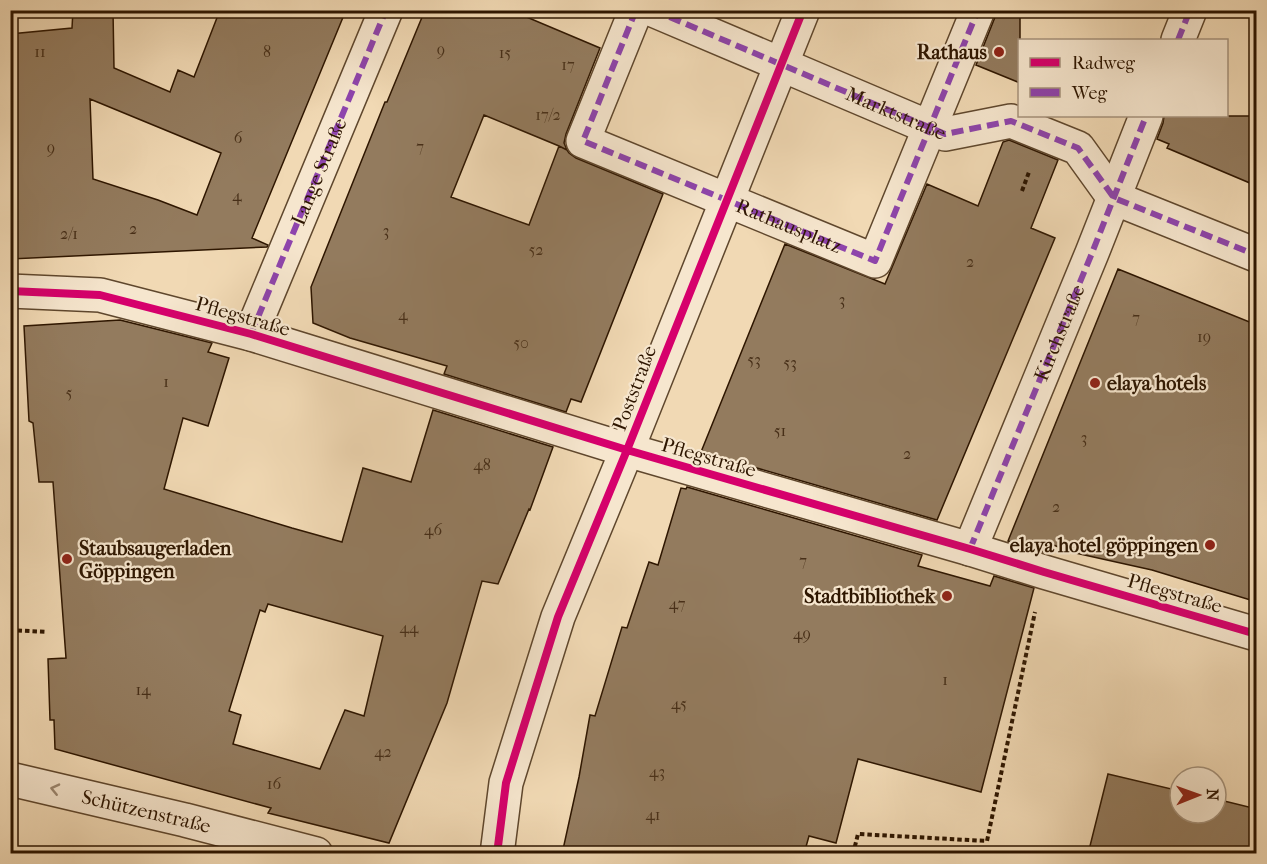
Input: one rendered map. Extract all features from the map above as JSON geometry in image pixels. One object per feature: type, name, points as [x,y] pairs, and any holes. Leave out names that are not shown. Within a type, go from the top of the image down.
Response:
[{"type":"street","name":"Lange Straße","points":[[251,334],[386,10]]},
{"type":"street","name":"Rathausplatz","points":[[636,10],[583,141],[875,261],[978,10]]},
{"type":"street","name":"Marktstraße","points":[[653,10],[945,134],[1011,121],[1078,148],[1114,198]]},
{"type":"street","name":"Poststraße","points":[[497,854],[506,783],[558,617],[803,10]]},
{"type":"street","points":[[1178,39],[1190,10]]},
{"type":"street","name":"Kirchstraße","points":[[970,549],[1146,117]]},
{"type":"street","points":[[1114,198],[1257,255]]},
{"type":"street","name":"Pflegstraße","points":[[10,291],[100,295],[251,334],[627,450],[1257,634]]},
{"type":"street","name":"Schützenstraße","points":[[10,779],[185,820],[315,854]]},
{"type":"path","points":[[853,854],[858,834],[987,841],[1044,572]]},
{"type":"path","points":[[10,630],[46,632]]},
{"type":"building","points":[[73,10],[113,10],[114,68],[170,92],[178,70],[194,77],[220,10],[346,10],[252,238],[268,245],[267,247],[10,259],[10,34],[72,28]],"holes":[[[90,99],[221,153],[197,215],[93,179]]]},
{"type":"building","points":[[425,10],[510,10],[600,48],[566,134],[564,143],[567,150],[576,158],[663,194],[581,402],[571,399],[566,412],[444,374],[447,366],[350,338],[313,323],[311,287],[385,102],[387,102]],"holes":[[[484,115],[559,146],[529,225],[451,197]]]},
{"type":"building","points":[[996,10],[1020,10],[1018,82],[976,65]]},
{"type":"building","points":[[1257,116],[1257,186],[1167,148],[1169,144],[1157,139],[1164,117]]},
{"type":"building","points":[[1009,140],[1058,160],[1031,228],[1055,238],[937,520],[701,452],[785,244],[885,284],[927,184],[978,206],[1003,142]]},
{"type":"building","points":[[1118,269],[1257,325],[1257,602],[1152,570],[1071,552],[1046,542],[1043,552],[1008,541]]},
{"type":"building","points":[[120,320],[212,343],[208,352],[229,358],[208,426],[183,418],[164,489],[342,542],[363,468],[411,482],[433,410],[553,447],[530,510],[498,584],[482,581],[447,703],[389,843],[268,813],[271,808],[55,749],[54,720],[50,720],[48,659],[66,658],[53,482],[39,482],[33,423],[29,421],[24,326]],"holes":[[[268,604],[383,636],[364,716],[345,710],[320,769],[233,744],[241,715],[229,711],[260,610],[265,612]]]},
{"type":"building","points":[[687,487],[922,555],[918,566],[990,586],[994,576],[1034,588],[981,792],[858,759],[836,843],[809,836],[804,854],[562,854],[590,715],[595,716],[622,627],[627,628],[649,562],[658,565],[681,488],[686,489]]},
{"type":"building","points":[[1108,774],[1168,788],[1168,825],[1228,825],[1228,802],[1257,809],[1257,854],[1088,854]]},
{"type":"marked path","points":[[251,334],[386,10]]},
{"type":"marked path","points":[[636,10],[583,141],[875,261],[978,10]]},
{"type":"marked path","points":[[653,10],[945,134],[1011,121],[1078,148],[1114,198],[1256,255]]},
{"type":"marked path","points":[[1178,39],[1190,10]]},
{"type":"marked path","points":[[970,549],[1146,117]]},
{"type":"cycle path","points":[[497,854],[506,783],[558,617],[803,10]]},
{"type":"cycle path","points":[[10,291],[100,295],[251,334],[627,450],[1256,634]]},
{"type":"place","name":"Rathaus","points":[[999,52]]},
{"type":"place","name":"elaya hotels","points":[[1095,383]]},
{"type":"place","name":"elaya hotel göppingen","points":[[1210,545]]},
{"type":"place","name":"Staubsaugerladen Göppingen","points":[[67,559]]},
{"type":"place","name":"Stadtbibliothek","points":[[947,596]]}]
